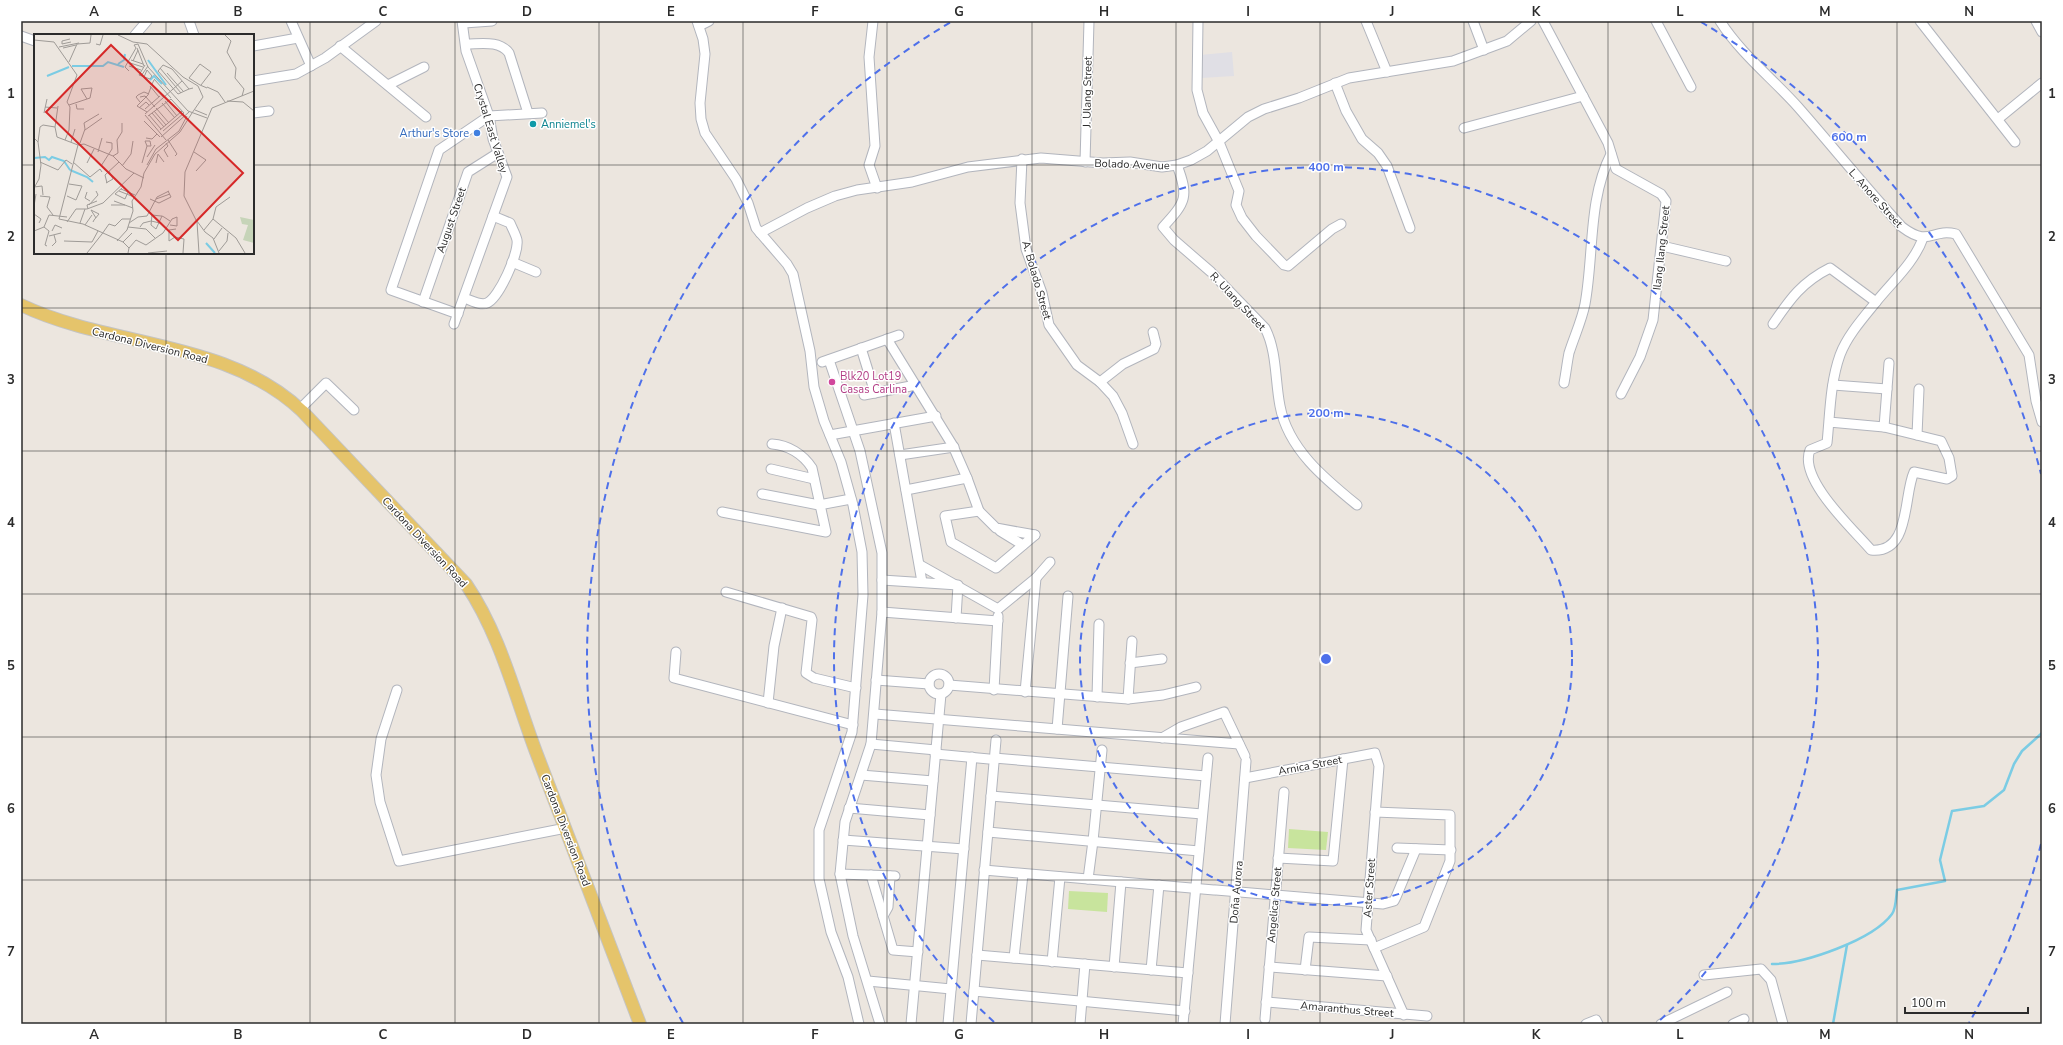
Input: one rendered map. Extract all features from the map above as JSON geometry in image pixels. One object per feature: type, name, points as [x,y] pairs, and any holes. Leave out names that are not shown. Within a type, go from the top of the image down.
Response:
[{"type":"main road","name":"Cardona Diversion Road","points":[[21,306],[45,317],[77,327],[183,351],[229,366],[273,388],[288,398],[300,409],[454,570],[476,599],[498,647],[640,1024]]},
{"type":"street","points":[[136,34],[146,21]]},
{"type":"street","points":[[190,21],[194,34]]},
{"type":"street","points":[[291,21],[312,66]]},
{"type":"street","points":[[254,81],[296,74],[312,66],[376,21]]},
{"type":"street","points":[[463,22],[492,21]]},
{"type":"street","points":[[709,21],[698,24],[703,39],[705,54],[700,103],[701,119],[705,133],[736,179],[748,203],[756,228],[787,264],[793,274],[810,351],[814,387],[830,435],[841,462],[851,499],[862,552],[863,595],[852,732],[819,830],[819,879],[831,932],[848,977],[858,1024]]},
{"type":"street","points":[[874,21],[869,57],[875,146],[869,165],[877,188]]},
{"type":"street","name":"J. Ulang Street","points":[[1085,162],[1089,21]]},
{"type":"street","points":[[1198,21],[1197,90],[1203,113],[1219,142],[1239,191],[1236,205],[1242,218],[1256,236],[1284,265],[1288,266],[1332,229],[1341,224]]},
{"type":"street","points":[[1366,21],[1387,72]]},
{"type":"street","points":[[1473,21],[1484,50]]},
{"type":"street","name":"Bolado Avenue","points":[[760,233],[807,208],[835,196],[857,190],[912,182],[968,167],[1022,159],[1041,158],[1085,162],[1130,162],[1162,166],[1177,165],[1191,160],[1219,142],[1248,117],[1264,109],[1299,98],[1350,78],[1453,61],[1507,41],[1531,21]]},
{"type":"street","name":"Ilang Ilang Street","points":[[1543,21],[1608,143],[1616,169],[1661,194],[1665,198],[1662,246],[1653,320],[1636,366],[1621,394]]},
{"type":"street","points":[[1656,21],[1691,87]]},
{"type":"street","name":"L. Anore Street","points":[[1720,21],[1731,39],[1797,107],[1902,227],[1910,233],[1923,238]]},
{"type":"street","points":[[1920,21],[2016,142]]},
{"type":"street","points":[[2036,21],[2042,32]]},
{"type":"street","name":"Crystal East Valley","points":[[454,324],[507,177],[493,139],[489,116],[466,51],[463,22]]},
{"type":"street","points":[[21,36],[34,42]]},
{"type":"street","points":[[254,46],[298,38]]},
{"type":"street","points":[[466,44],[498,44],[504,46],[509,53],[528,113]]},
{"type":"street","points":[[340,46],[426,117]]},
{"type":"street","points":[[388,85],[424,67]]},
{"type":"street","points":[[1335,83],[1346,110],[1362,139],[1378,153],[1387,166],[1410,228]]},
{"type":"street","points":[[1998,119],[2042,83]]},
{"type":"street","points":[[1464,128],[1583,96]]},
{"type":"street","points":[[254,113],[270,111]]},
{"type":"street","points":[[458,314],[391,290],[439,150],[489,116],[542,113]]},
{"type":"street","name":"August Street","points":[[423,302],[468,172],[498,154]]},
{"type":"street","points":[[1564,383],[1569,354],[1585,305],[1591,262],[1593,222],[1605,165],[1611,154]]},
{"type":"street","name":"A. Bolado Street","points":[[1022,159],[1020,203],[1026,249],[1042,293],[1049,325],[1078,365],[1100,382],[1113,396],[1122,413],[1134,444]]},
{"type":"street","name":"R. Ulang Street","points":[[1177,165],[1184,185],[1184,201],[1163,227],[1174,240],[1211,272],[1265,328],[1270,339],[1280,407],[1286,428],[1323,478],[1357,505]]},
{"type":"street","points":[[464,298],[481,304],[489,302],[498,293],[516,253],[517,240],[510,223],[492,216]]},
{"type":"street","points":[[1829,422],[1884,427],[1941,441],[1949,458],[1952,476],[1947,478],[1914,472],[1910,480],[1902,529],[1897,537],[1879,551],[1871,550],[1819,490],[1810,472],[1808,456],[1810,450],[1827,443],[1829,422],[1833,385],[1840,354],[1855,329],[1910,262],[1923,238],[1949,232],[1956,234],[1966,247],[2029,355],[2042,422]]},
{"type":"street","points":[[1662,246],[1726,261]]},
{"type":"street","points":[[512,262],[536,272]]},
{"type":"street","points":[[1773,324],[1791,297],[1800,288],[1830,268],[1876,302]]},
{"type":"street","points":[[1100,382],[1123,364],[1154,349],[1156,344],[1153,332]]},
{"type":"street","points":[[880,1024],[853,936],[840,874],[845,822],[871,744],[875,714],[876,680],[882,612],[882,553],[879,533],[860,452],[853,430],[825,361],[899,335]]},
{"type":"street","points":[[887,339],[954,447],[979,511],[996,528],[1023,545]]},
{"type":"street","points":[[861,348],[875,393]]},
{"type":"street","points":[[1884,427],[1889,363]]},
{"type":"street","points":[[300,409],[326,383],[354,410]]},
{"type":"street","points":[[864,395],[916,385]]},
{"type":"street","points":[[1833,385],[1887,389]]},
{"type":"street","points":[[1917,435],[1919,389]]},
{"type":"street","points":[[830,435],[936,416]]},
{"type":"street","points":[[894,423],[922,582]]},
{"type":"street","points":[[722,512],[826,532],[812,468],[808,462],[788,446],[772,444]]},
{"type":"street","points":[[900,455],[954,447]]},
{"type":"street","points":[[771,470],[814,479]]},
{"type":"street","points":[[906,490],[967,478]]},
{"type":"street","points":[[762,494],[819,505],[851,499]]},
{"type":"street","points":[[979,511],[945,516],[951,542],[996,568],[1035,535],[996,528]]},
{"type":"street","points":[[998,609],[1036,578],[1050,562]]},
{"type":"street","points":[[920,565],[958,585],[998,609]]},
{"type":"street","points":[[1025,692],[1036,578]]},
{"type":"street","points":[[882,580],[958,585]]},
{"type":"street","points":[[956,618],[958,585]]},
{"type":"street","points":[[726,592],[807,615],[812,620],[806,673],[814,678],[856,688]]},
{"type":"street","points":[[1057,729],[1068,596]]},
{"type":"street","points":[[768,703],[774,646],[782,608]]},
{"type":"street","points":[[994,690],[998,609]]},
{"type":"street","points":[[882,612],[998,621]]},
{"type":"street","points":[[1097,697],[1099,624]]},
{"type":"street","points":[[1128,700],[1132,641]]},
{"type":"street","points":[[676,652],[674,678],[853,725]]},
{"type":"street","points":[[1130,663],[1162,659]]},
{"type":"street","points":[[928,684],[931,677],[940,674],[948,680],[949,685],[946,691],[941,694]]},
{"type":"street","points":[[876,680],[928,684]]},
{"type":"street","points":[[928,684],[932,691],[941,694]]},
{"type":"street","points":[[949,685],[994,690],[1128,700],[1162,695],[1196,687]]},
{"type":"street","points":[[397,690],[381,739],[376,775],[380,802],[399,861],[566,828]]},
{"type":"street","points":[[911,1024],[916,985],[941,694]]},
{"type":"street","points":[[875,714],[1162,738],[1239,744],[1224,712],[1181,727],[1162,738]]},
{"type":"street","points":[[971,1024],[991,796],[991,759],[996,740]]},
{"type":"street","points":[[871,744],[972,758],[1206,776]]},
{"type":"street","name":"Doña Aurora","points":[[1225,1024],[1246,759],[1239,744]]},
{"type":"street","points":[[1088,879],[1102,750]]},
{"type":"street","name":"Arnica Street","points":[[1245,778],[1375,753]]},
{"type":"street","name":"Aster Street","points":[[1375,753],[1379,766],[1366,930],[1404,1015]]},
{"type":"street","points":[[948,1024],[972,758]]},
{"type":"street","points":[[1183,1024],[1208,758]]},
{"type":"street","points":[[1278,858],[1333,861],[1344,759]]},
{"type":"street","points":[[861,775],[933,782]]},
{"type":"street","name":"Angelica Street","points":[[1265,1019],[1284,792]]},
{"type":"street","points":[[991,796],[1202,814]]},
{"type":"street","points":[[849,808],[930,815]]},
{"type":"street","points":[[1305,970],[1309,937],[1372,944],[1424,927],[1450,861],[1450,815],[1375,812]]},
{"type":"street","points":[[988,832],[1199,852]]},
{"type":"street","points":[[843,840],[964,849]]},
{"type":"street","points":[[1397,848],[1451,850]]},
{"type":"street","points":[[984,870],[1383,904],[1394,900],[1416,849]]},
{"type":"street","points":[[840,874],[893,876],[888,907],[883,916]]},
{"type":"street","points":[[1014,958],[1023,874]]},
{"type":"street","points":[[871,875],[893,950],[918,952]]},
{"type":"street","points":[[1052,962],[1060,877]]},
{"type":"street","points":[[1114,967],[1122,882]]},
{"type":"street","points":[[1151,970],[1159,885]]},
{"type":"street","points":[[977,955],[1188,973]]},
{"type":"street","points":[[1080,1024],[1085,964]]},
{"type":"street","points":[[1269,967],[1387,976]]},
{"type":"street","points":[[1704,975],[1761,969],[1771,980],[1783,1024]]},
{"type":"street","points":[[868,981],[951,989]]},
{"type":"street","points":[[974,991],[1082,1000],[1185,1011]]},
{"type":"street","points":[[1661,1024],[1727,992]]},
{"type":"street","name":"Amaranthus Street","points":[[1266,1002],[1427,1016]]},
{"type":"street","points":[[1733,1024],[1744,1019]]},
{"type":"street","points":[[1586,1024],[1596,1020],[1598,1024]]},
{"type":"shaded area","points":[[1232,52],[1234,76],[1202,78],[1200,55]]},
{"type":"green space","points":[[1289,829],[1328,832],[1326,850],[1288,848]]},
{"type":"green space","points":[[1069,891],[1108,893],[1107,912],[1068,909]]},
{"type":"waterway","points":[[1772,964],[1802,960],[1837,949],[1854,941],[1883,924],[1892,914],[1895,906],[1897,890],[1945,881],[1940,860],[1952,811],[1984,806],[2004,790],[2014,764],[2022,751],[2042,733]]},
{"type":"waterway","points":[[1833,1024],[1847,945]]},
{"type":"place","name":"Anniemel's","points":[[533,124]]},
{"type":"place","name":"Arthur's Store","points":[[477,133]]},
{"type":"place","name":"Blk20 Lot19 Casas Carlina","points":[[832,382]]}]
